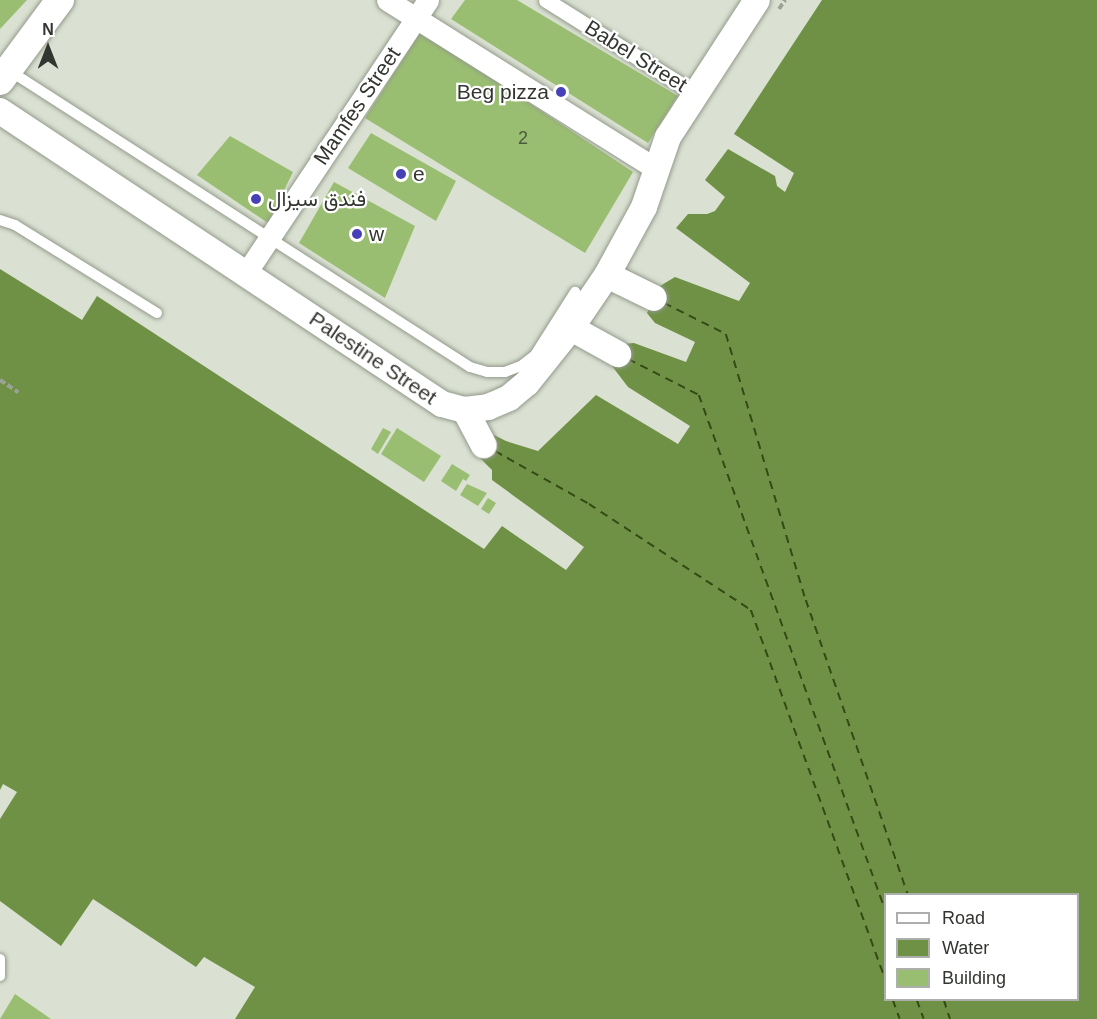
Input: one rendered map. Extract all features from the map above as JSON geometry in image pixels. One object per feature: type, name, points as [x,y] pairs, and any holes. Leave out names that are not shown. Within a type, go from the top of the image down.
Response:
[{"type":"main road","points":[[4,76],[60,0]]},
{"type":"street","points":[[387,0],[656,169]]},
{"type":"street","name":"Mamfes Street","points":[[246,273],[429,0]]},
{"type":"street","name":"Babel Street","points":[[546,0],[696,94]]},
{"type":"street","name":"Palestine Street","points":[[0,111],[422,392],[442,404],[465,410],[488,407],[509,398],[527,383],[565,324],[607,275],[644,207],[668,136],[758,0]]},
{"type":"street","points":[[607,275],[654,298]]},
{"type":"street","points":[[565,324],[618,354]]},
{"type":"street","points":[[465,410],[484,445]]},
{"type":"lane","points":[[4,76],[269,239],[470,367],[487,372],[505,372],[521,366],[565,324],[575,292]]},
{"type":"lane","points":[[0,220],[15,225],[157,313]]},
{"type":"lane","points":[[0,959],[0,976]]},
{"type":"path","points":[[0,380],[18,392]]},
{"type":"water","points":[[822,0],[1097,0],[1097,1019],[235,1019],[255,987],[204,957],[196,967],[93,899],[61,946],[0,901],[0,269],[82,320],[97,296],[484,549],[502,526],[566,570],[584,547],[492,480],[492,470],[477,455],[494,435],[538,451],[596,395],[678,444],[690,426],[628,387],[612,366],[623,344],[634,343],[686,362],[695,342],[655,323],[647,313],[660,286],[675,277],[739,301],[750,283],[676,228],[688,214],[707,214],[715,211],[725,197],[705,180],[728,149],[775,176],[777,186],[785,192],[794,173],[734,134]]},
{"type":"pier","points":[[3,784],[17,792],[0,819],[0,790]]},
{"type":"building","points":[[0,0],[27,0],[0,29]]},
{"type":"building","points":[[465,0],[517,0],[678,96],[648,143],[451,19]]},
{"type":"building","points":[[421,31],[633,172],[585,253],[365,118]]},
{"type":"building","name":"e","points":[[371,133],[456,181],[436,221],[348,168]]},
{"type":"building","name":"فندق سيزال","points":[[230,136],[293,172],[268,223],[197,175]]},
{"type":"building","name":"w","points":[[334,182],[415,226],[385,298],[299,243]]},
{"type":"building","points":[[383,428],[391,432],[378,454],[371,449]]},
{"type":"building","points":[[397,428],[441,456],[424,482],[381,454]]},
{"type":"building","points":[[452,464],[470,475],[466,481],[463,479],[456,491],[441,481]]},
{"type":"building","points":[[467,484],[487,493],[478,506],[460,495]]},
{"type":"building","points":[[488,498],[496,503],[489,514],[481,509]]},
{"type":"building","points":[[15,994],[51,1019],[0,1019]]},
{"type":"ferry route","points":[[664,303],[726,334],[806,600],[908,893]]},
{"type":"ferry route","points":[[628,359],[699,395],[884,906]]},
{"type":"ferry route","points":[[495,451],[589,504],[751,610],[884,975]]},
{"type":"ferry route","points":[[893,1001],[900,1019]]},
{"type":"ferry route","points":[[917,1001],[924,1019]]},
{"type":"ferry route","points":[[944,1001],[950,1019]]},
{"type":"place","name":"Beg pizza","points":[[561,92]]},
{"type":"place","name":"e","points":[[401,174]]},
{"type":"place","name":"فندق سيزال","points":[[256,199]]},
{"type":"place","name":"w","points":[[357,234]]}]
